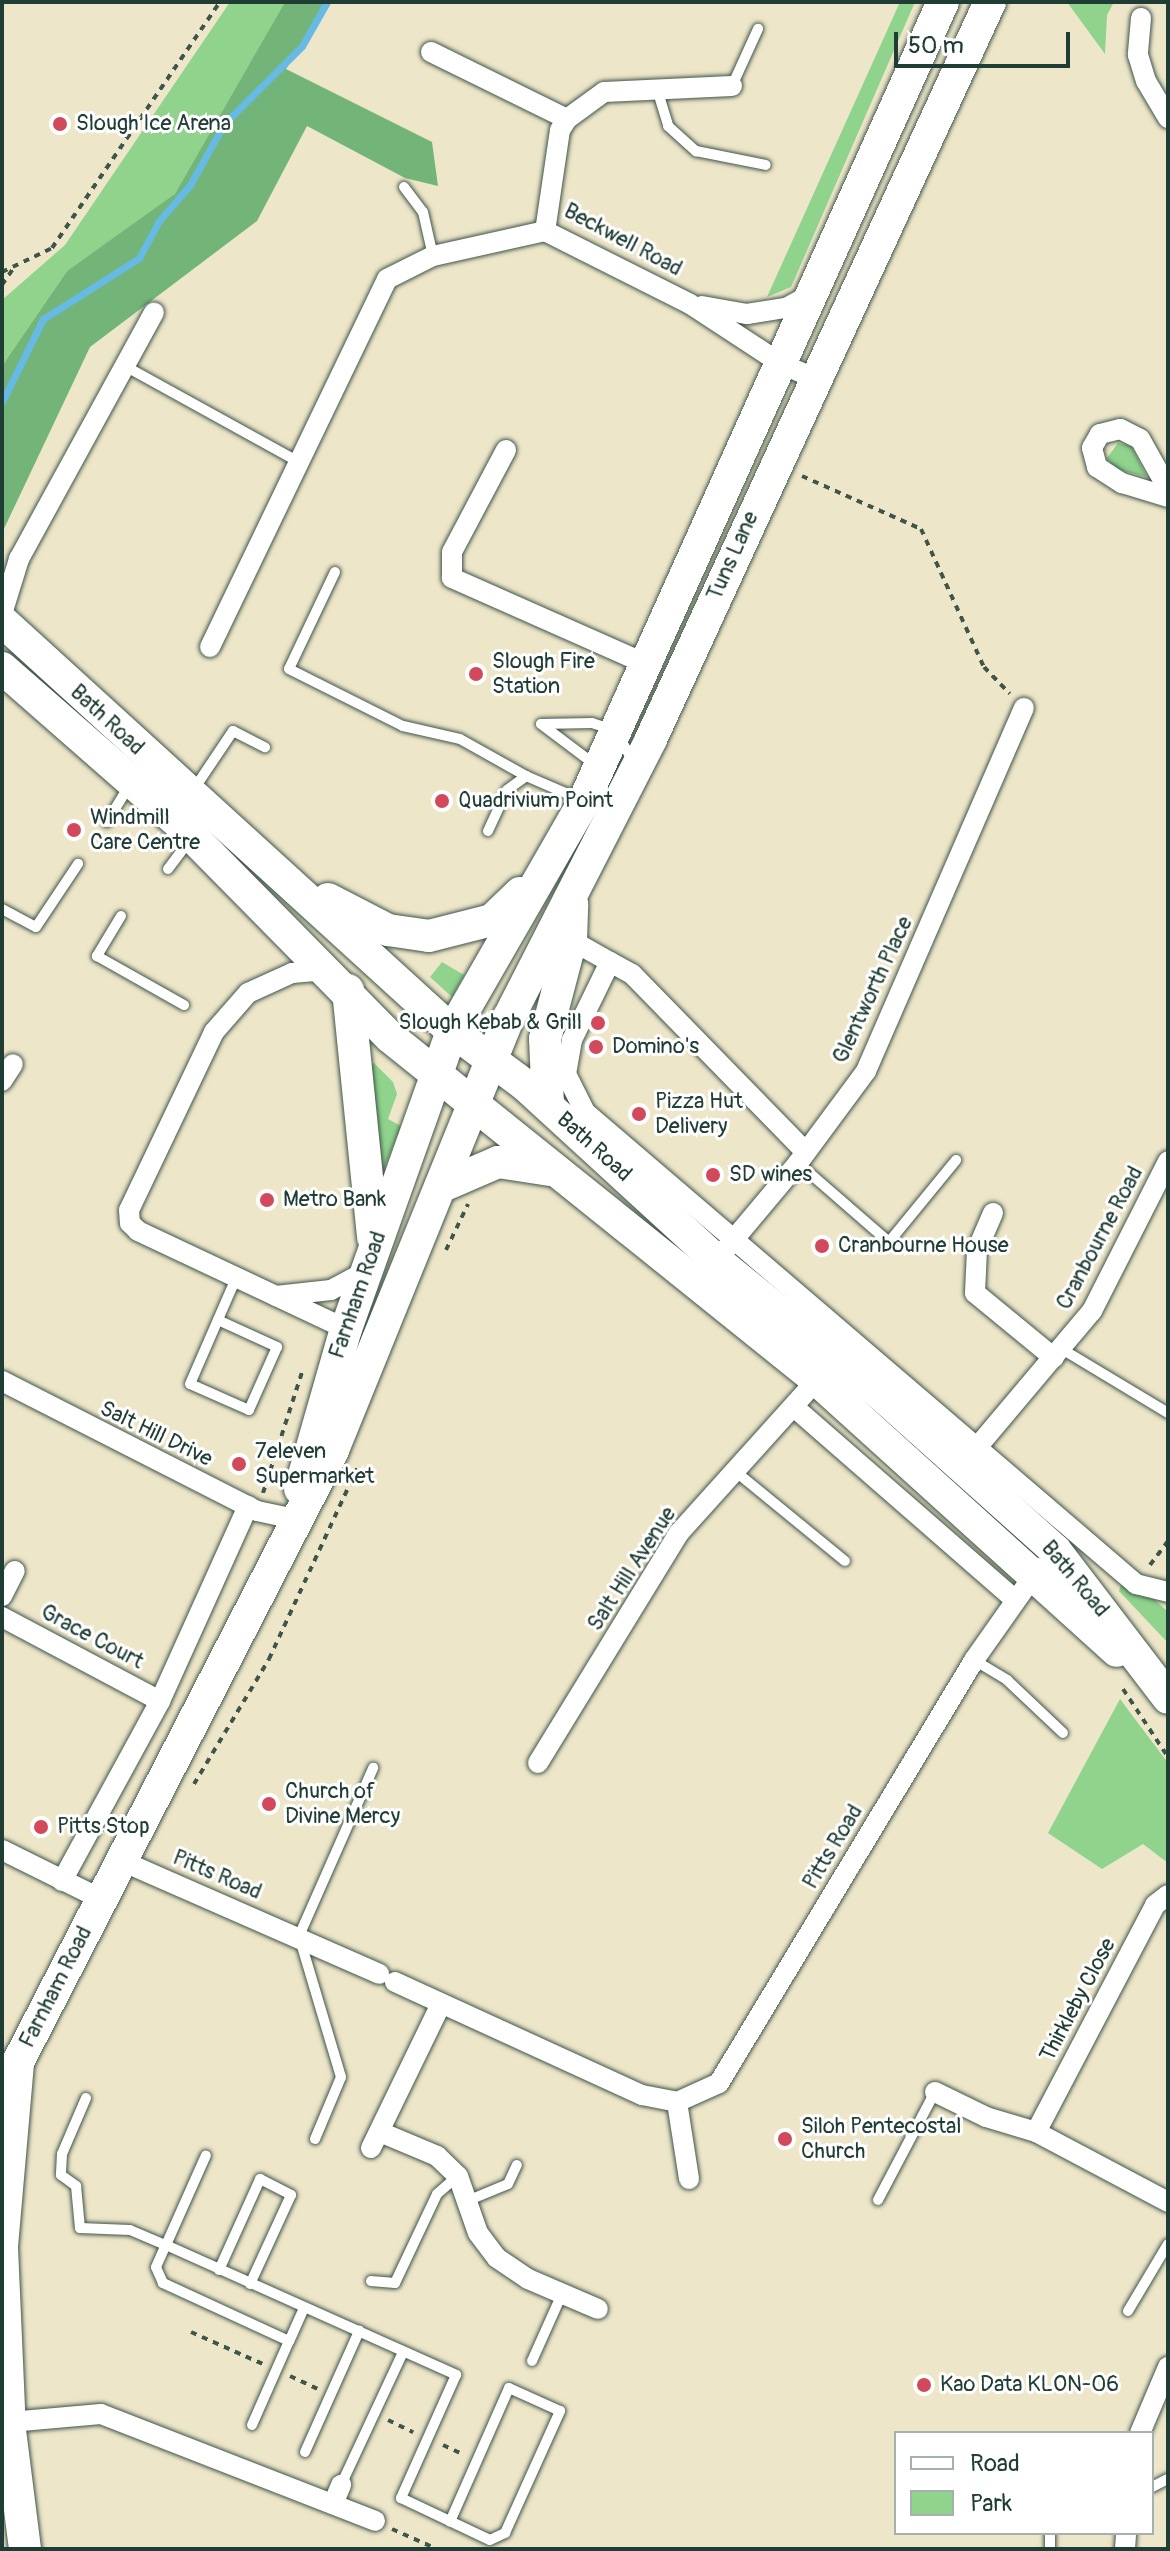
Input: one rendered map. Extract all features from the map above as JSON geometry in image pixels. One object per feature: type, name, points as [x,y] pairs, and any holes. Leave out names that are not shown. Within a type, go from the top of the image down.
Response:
[{"type":"main road","name":"Tuns Lane","points":[[633,748],[646,664],[943,2]]},
{"type":"main road","name":"Tuns Lane","points":[[437,1076],[452,1031],[555,860],[598,808],[633,748],[774,464],[990,2]]},
{"type":"main road","name":"Bath Road","points":[[2,621],[76,710],[139,768],[193,836],[390,1037],[1044,1562]]},
{"type":"main road","name":"Bath Road","points":[[2,668],[76,710]]},
{"type":"main road","name":"Tuns Lane","points":[[475,1108],[491,1059],[573,891],[598,808],[599,768],[633,748]]},
{"type":"main road","name":"Bath Road","points":[[139,768],[191,793],[283,873],[452,1031],[491,1059],[724,1250],[886,1399],[1167,1693]]},
{"type":"main road","points":[[283,873],[388,930],[429,936],[492,920],[555,860]]},
{"type":"main road","points":[[548,1105],[545,1039],[571,940],[573,891]]},
{"type":"main road","points":[[337,980],[370,1259]]},
{"type":"main road","name":"Farnham Road","points":[[294,1519],[310,1438],[370,1259],[437,1076]]},
{"type":"main road","name":"Farnham Road","points":[[25,2549],[10,2422],[2,2246],[6,2130],[18,2062],[255,1605],[294,1519],[333,1450],[475,1108]]},
{"type":"main road","points":[[440,1187],[472,1169],[515,1161],[554,1171],[580,1189]]},
{"type":"street","points":[[1141,18],[1138,55],[1146,81],[1168,118]]},
{"type":"street","points":[[431,52],[567,119],[604,92],[732,86]]},
{"type":"street","name":"Beckwell Road","points":[[567,119],[560,130],[545,231],[690,304],[780,363],[814,378]]},
{"type":"street","points":[[210,647],[387,279],[433,256],[545,231]]},
{"type":"street","name":"Beckwell Road","points":[[690,304],[747,314],[786,308],[811,295]]},
{"type":"street","points":[[2,614],[11,561],[154,312]]},
{"type":"street","points":[[1168,489],[1140,439],[1120,429],[1100,434],[1092,448],[1097,467],[1122,483],[1168,497]]},
{"type":"street","points":[[506,450],[452,552],[452,578],[646,664]]},
{"type":"street","name":"Glentworth Place","points":[[724,1250],[802,1157],[866,1071],[1024,708]]},
{"type":"street","points":[[571,940],[632,974],[802,1157]]},
{"type":"street","name":"Bath Road","points":[[610,962],[572,1040],[566,1074],[585,1112],[724,1250],[979,1445],[1136,1584],[1168,1592]]},
{"type":"street","points":[[337,980],[292,973],[248,993],[214,1032],[129,1210],[130,1223],[138,1231],[346,1329]]},
{"type":"street","name":"Cranbourne Road","points":[[979,1445],[1092,1311],[1168,1161]]},
{"type":"street","points":[[993,1213],[977,1250],[975,1293],[1058,1353]]},
{"type":"street","points":[[272,1296],[331,1290],[370,1259]]},
{"type":"street","name":"Salt Hill Avenue","points":[[538,1763],[679,1533],[817,1380]]},
{"type":"street","name":"Salt Hill Drive","points":[[2,1381],[248,1506],[294,1519]]},
{"type":"street","points":[[794,1407],[1013,1598]]},
{"type":"street","points":[[62,1881],[160,1701],[248,1506]]},
{"type":"street","name":"Pitts Road","points":[[122,1861],[299,1936],[642,2095],[677,2102],[719,2083],[974,1660],[1013,1598],[1044,1562]]},
{"type":"street","points":[[2,1596],[15,1571]]},
{"type":"street","name":"Grace Court","points":[[2,1617],[160,1701]]},
{"type":"street","points":[[2,1850],[101,1899]]},
{"type":"street","name":"Thirkleby Close","points":[[1036,2132],[1155,1905],[1168,1895]]},
{"type":"street","points":[[441,2004],[376,2140],[437,2156],[458,2176],[478,2233],[497,2258],[562,2294],[598,2309]]},
{"type":"street","points":[[935,2092],[986,2117],[1036,2132],[1168,2202]]},
{"type":"street","points":[[677,2102],[689,2179]]},
{"type":"street","points":[[1141,2431],[1168,2367]]},
{"type":"street","points":[[10,2422],[101,2414],[337,2494],[375,2521]]},
{"type":"lane","points":[[732,86],[758,29]]},
{"type":"lane","points":[[657,89],[668,126],[696,151],[766,165]]},
{"type":"lane","points":[[404,187],[423,212],[433,256]]},
{"type":"lane","points":[[125,366],[299,462]]},
{"type":"lane","points":[[335,572],[289,669],[403,726],[460,739],[526,776],[598,808]]},
{"type":"lane","points":[[599,768],[541,724],[592,723],[633,748]]},
{"type":"lane","points":[[191,793],[233,731],[265,747]]},
{"type":"lane","points":[[107,822],[139,768]]},
{"type":"lane","points":[[488,831],[507,790],[526,776]]},
{"type":"lane","points":[[168,869],[193,836]]},
{"type":"lane","points":[[2,909],[36,927],[78,864]]},
{"type":"lane","points":[[121,916],[97,956],[184,1005]]},
{"type":"lane","points":[[802,1157],[889,1242],[956,1160]]},
{"type":"lane","points":[[218,1320],[277,1347],[249,1410],[190,1384],[236,1278]]},
{"type":"lane","points":[[1058,1353],[1168,1413]]},
{"type":"lane","points":[[735,1471],[845,1561]]},
{"type":"lane","points":[[974,1660],[1007,1680],[1063,1733]]},
{"type":"lane","points":[[315,2139],[341,2077],[299,1936],[373,1768]]},
{"type":"lane","points":[[878,2200],[935,2092]]},
{"type":"lane","points":[[86,2098],[62,2154],[61,2175],[76,2186],[80,2228],[130,2230],[456,2375],[401,2498],[450,2522],[490,2540],[505,2533],[560,2411],[509,2388],[450,2522]]},
{"type":"lane","points":[[206,2155],[156,2267],[163,2283],[289,2341]]},
{"type":"lane","points":[[467,2201],[508,2184],[517,2165]]},
{"type":"lane","points":[[371,2281],[395,2283],[437,2194],[458,2176]]},
{"type":"lane","points":[[219,2270],[260,2179],[291,2195],[250,2284]]},
{"type":"lane","points":[[1128,2311],[1168,2244]]},
{"type":"lane","points":[[532,2361],[562,2294]]},
{"type":"lane","points":[[252,2425],[304,2308]]},
{"type":"lane","points":[[305,2452],[359,2331]]},
{"type":"lane","points":[[337,2494],[403,2352]]},
{"type":"path","points":[[2,272],[52,248],[220,2]]},
{"type":"path","points":[[2,285],[15,265]]},
{"type":"path","points":[[774,464],[921,529],[984,667],[1024,708]]},
{"type":"path","points":[[440,1265],[473,1193]]},
{"type":"path","points":[[193,1787],[269,1659],[362,1456]]},
{"type":"path","points":[[1136,1584],[1168,1541]]},
{"type":"path","points":[[375,2521],[437,2549]]},
{"type":"green space","points":[[230,2],[285,2],[175,195],[67,271],[2,366],[2,300],[65,245]]},
{"type":"green space","points":[[285,2],[329,2],[286,69],[432,142],[438,186],[405,178],[307,126],[257,221],[90,347],[2,533],[2,366],[67,271],[175,194]]},
{"type":"green space","points":[[900,2],[915,2],[791,287],[767,297]]},
{"type":"green space","points":[[1067,2],[1114,2],[1107,15],[1105,54]]},
{"type":"green space","points":[[1118,443],[1131,446],[1147,477],[1116,469],[1107,458]]},
{"type":"green space","points":[[442,962],[464,975],[452,997],[430,977]]},
{"type":"green space","points":[[374,1063],[393,1082],[397,1094],[388,1119],[401,1126],[382,1173],[369,1065]]},
{"type":"green space","points":[[1121,1585],[1153,1598],[1168,1612],[1168,1643],[1119,1591]]},
{"type":"green space","points":[[1120,1699],[1168,1763],[1168,1863],[1143,1844],[1102,1869],[1048,1833]]},
{"type":"waterway","points":[[2,402],[43,319],[139,258],[159,221],[190,185],[224,124],[302,46],[327,2]]},
{"type":"place","name":"Slough Ice Arena","points":[[60,124]]},
{"type":"place","name":"Slough Fire Station","points":[[476,674]]},
{"type":"place","name":"Quadrivium Point","points":[[442,801]]},
{"type":"place","name":"Windmill Care Centre","points":[[74,830]]},
{"type":"place","name":"Slough Kebab & Grill","points":[[598,1023]]},
{"type":"place","name":"Domino's","points":[[596,1047]]},
{"type":"place","name":"Pizza Hut Delivery","points":[[639,1114]]},
{"type":"place","name":"SD wines","points":[[713,1175]]},
{"type":"place","name":"Metro Bank","points":[[267,1200]]},
{"type":"place","name":"Cranbourne House","points":[[822,1246]]},
{"type":"place","name":"7eleven Supermarket","points":[[239,1464]]},
{"type":"place","name":"Church of Divine Mercy","points":[[269,1804]]},
{"type":"place","name":"Pitts Stop","points":[[41,1827]]},
{"type":"place","name":"Siloh Pentecostal Church","points":[[785,2139]]},
{"type":"place","name":"Kao Data KLON-06","points":[[924,2385]]}]
